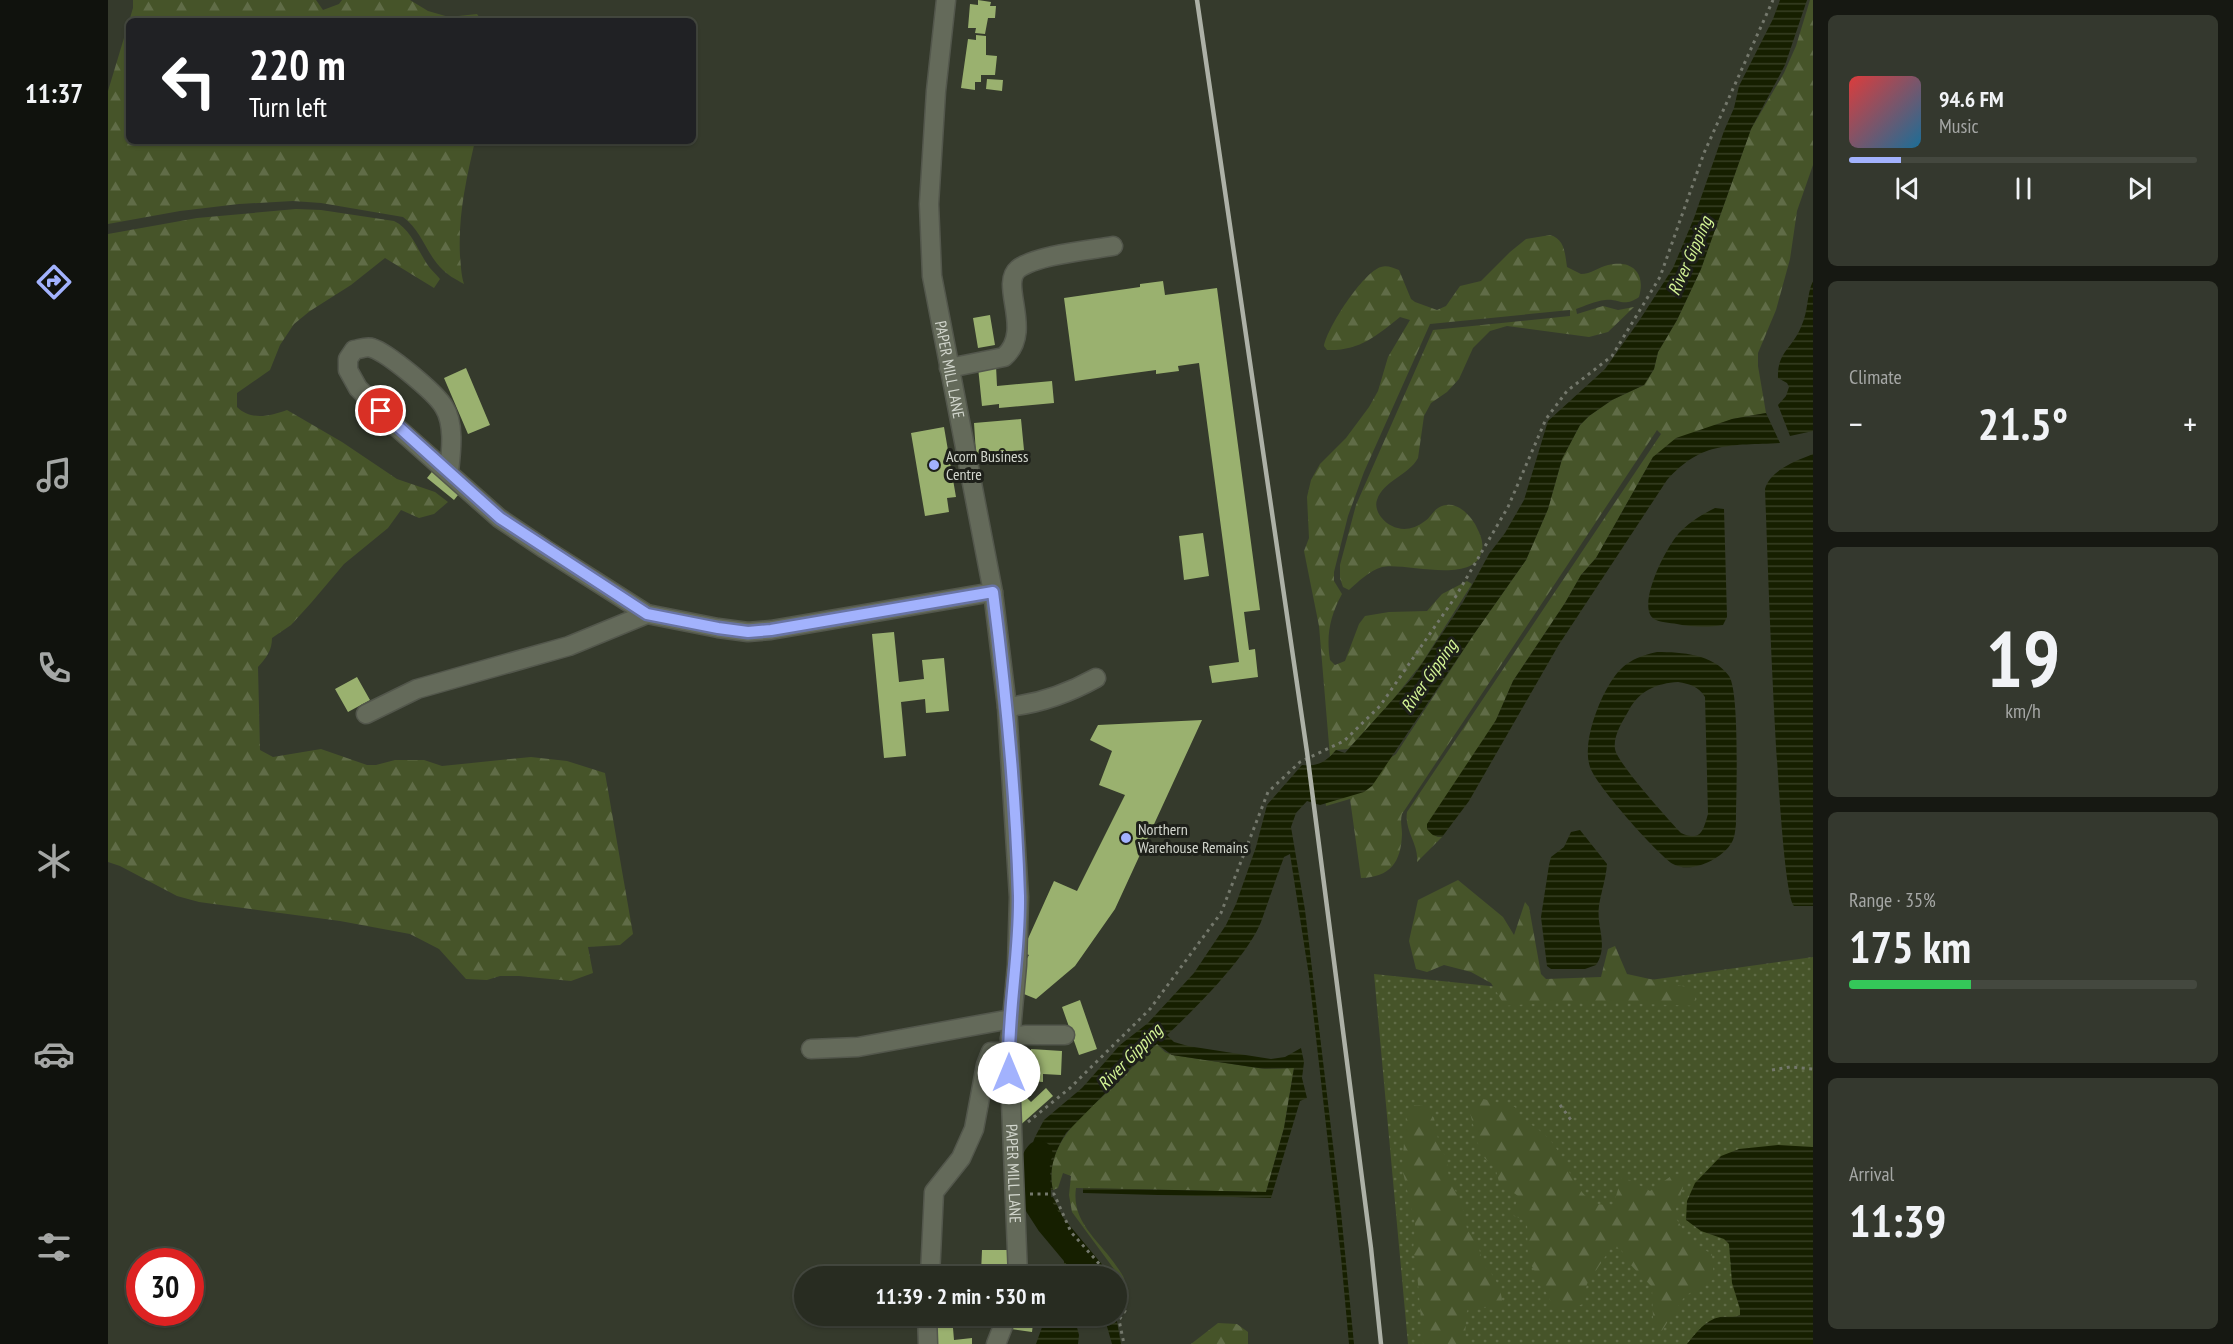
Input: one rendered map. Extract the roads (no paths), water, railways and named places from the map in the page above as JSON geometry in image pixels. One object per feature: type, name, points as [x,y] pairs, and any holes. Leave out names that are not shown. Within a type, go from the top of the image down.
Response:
[{"type":"street","name":"PAPER MILL LANE","points":[[946,0],[936,91],[929,204],[932,276],[993,592],[1007,707],[1019,897],[1017,965],[1009,1045],[1018,1266]]},
{"type":"street","points":[[949,368],[1004,357],[1011,351],[1016,340],[1017,323],[1012,285],[1014,274],[1020,267],[1048,257],[1113,246]]},
{"type":"street","points":[[449,472],[453,439],[445,407],[414,377],[386,355],[369,347],[354,350],[348,359],[348,370],[358,388],[392,423],[500,518],[647,614],[748,632],[993,592]]},
{"type":"street","points":[[366,714],[417,689],[569,646],[647,614]]},
{"type":"street","points":[[1007,707],[1020,706],[1071,692],[1096,678]]},
{"type":"street","points":[[811,1049],[858,1047],[1011,1019]]},
{"type":"street","points":[[930,1266],[934,1192],[961,1158],[975,1129],[986,1065],[991,1052],[1025,1035],[1065,1035]]},
{"type":"street","points":[[927,1326],[928,1344]]},
{"type":"street","points":[[996,1344],[1003,1326]]},
{"type":"water","points":[[1780,0],[1807,0],[1785,65],[1751,129],[1701,269],[1677,320],[1658,352],[1654,369],[1644,385],[1612,400],[1580,425],[1562,459],[1548,509],[1526,560],[1372,786],[1364,792],[1320,805],[1307,801],[1296,813],[1291,827],[1305,910],[1341,1212],[1354,1344],[1349,1344],[1309,976],[1290,854],[1284,857],[1261,922],[1244,951],[1205,997],[1167,1035],[1174,1042],[1188,1046],[1271,1059],[1285,1057],[1301,1048],[1304,1062],[1302,1078],[1307,1098],[1300,1101],[1271,1198],[1083,1193],[1083,1188],[1266,1192],[1284,1128],[1294,1068],[1265,1069],[1172,1055],[1157,1044],[1066,1133],[1053,1160],[1051,1175],[1053,1190],[1028,1188],[1026,1161],[1044,1120],[1082,1088],[1120,1045],[1148,1023],[1194,973],[1226,925],[1236,904],[1256,847],[1267,805],[1302,765],[1321,763],[1336,750],[1345,753],[1413,677],[1463,602],[1489,554],[1505,533],[1524,500],[1548,421],[1605,369],[1673,268],[1694,218],[1734,108],[1739,86],[1773,19]]},
{"type":"water","points":[[1813,281],[1813,431],[1790,436],[1778,405],[1786,396],[1789,387],[1787,383],[1778,378],[1778,369],[1782,356],[1804,321]]},
{"type":"water","points":[[1766,413],[1780,443],[1732,445],[1706,452],[1680,467],[1667,480],[1558,646],[1469,801],[1442,837],[1431,834],[1427,829],[1427,824],[1496,720],[1513,681],[1581,575],[1596,558],[1653,457],[1676,438],[1732,419]]},
{"type":"water","points":[[1813,454],[1813,906],[1794,906],[1788,886],[1778,780],[1765,489],[1772,476],[1778,471]]},
{"type":"water","points":[[1715,508],[1724,509],[1727,617],[1723,625],[1694,626],[1654,619],[1649,612],[1648,601],[1656,575],[1669,548],[1685,527]]},
{"type":"water","points":[[1657,652],[1677,653],[1706,659],[1715,663],[1729,676],[1732,686],[1737,746],[1736,824],[1730,845],[1719,856],[1704,864],[1680,867],[1665,858],[1614,803],[1590,767],[1589,740],[1593,721],[1603,696],[1624,666]],"holes":[[[1678,682],[1697,688],[1705,697],[1708,814],[1703,830],[1693,836],[1681,833],[1624,766],[1615,749],[1615,739],[1633,703],[1649,689]]]},
{"type":"water","points":[[1580,830],[1607,864],[1599,906],[1602,950],[1596,965],[1585,969],[1551,969],[1547,966],[1541,917],[1549,865],[1551,857],[1564,847],[1571,832]]},
{"type":"water","points":[[1778,1145],[1813,1147],[1813,1344],[1687,1344],[1710,1321],[1720,1317],[1740,1315],[1732,1283],[1729,1244],[1724,1239],[1701,1231],[1686,1220],[1687,1201],[1695,1183],[1721,1156],[1739,1149]]},
{"type":"water","points":[[1029,1196],[1053,1197],[1071,1233],[1095,1266],[1064,1266],[1064,1256],[1045,1235],[1033,1213]]},
{"type":"water","points":[[1042,1326],[1077,1326],[1078,1344],[1036,1344]]},
{"type":"water","points":[[1107,1326],[1118,1326],[1121,1344],[1112,1344]]},
{"type":"waterway","name":"River Gipping","points":[[1039,1154],[1036,1158],[1038,1205],[1086,1266]]},
{"type":"railway","points":[[1197,0],[1307,752],[1371,1248],[1381,1344]]},
{"type":"place","name":"Acorn Business Centre","points":[[934,465]]},
{"type":"place","name":"Northern Warehouse Remains","points":[[1126,838]]}]
